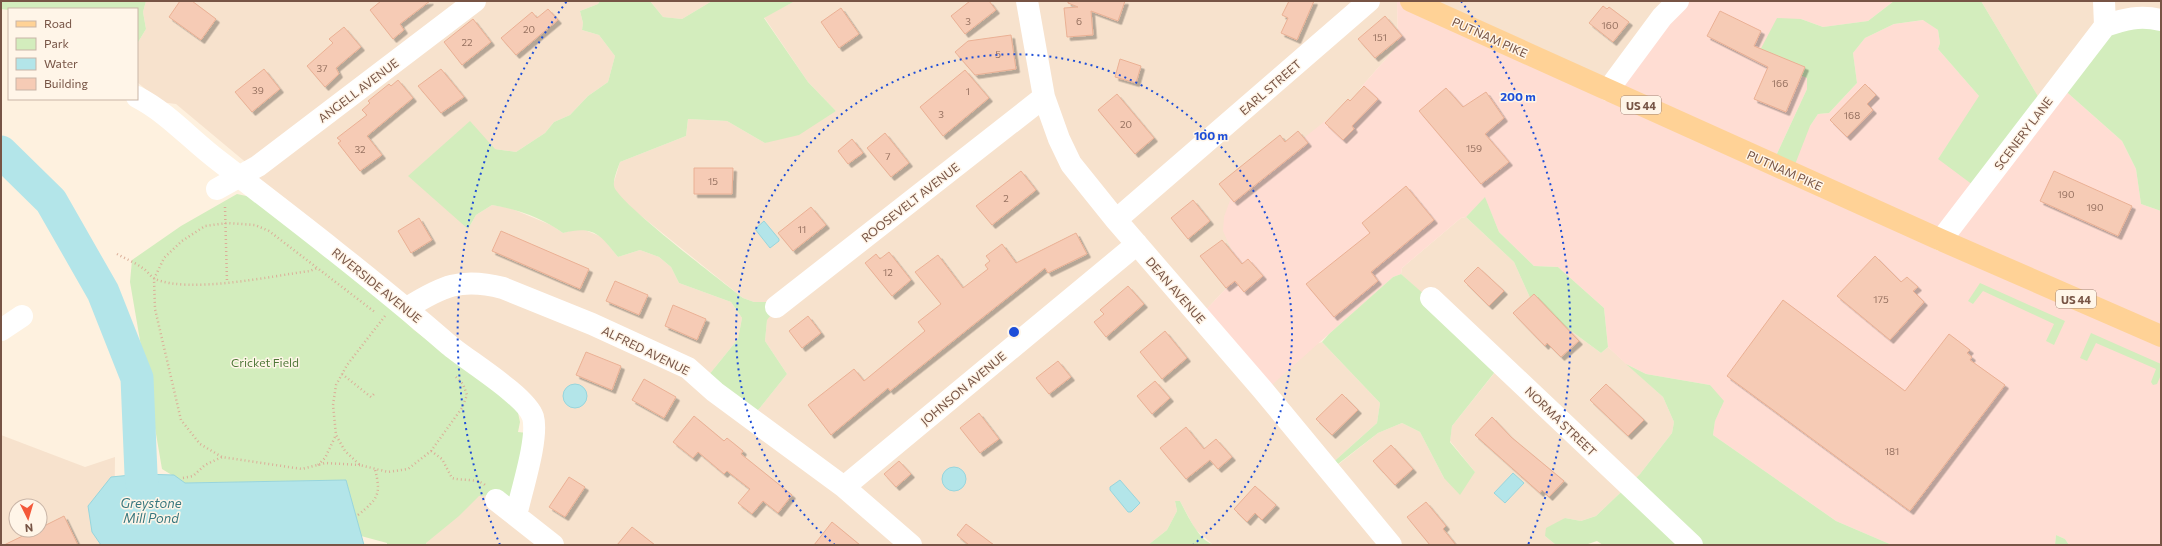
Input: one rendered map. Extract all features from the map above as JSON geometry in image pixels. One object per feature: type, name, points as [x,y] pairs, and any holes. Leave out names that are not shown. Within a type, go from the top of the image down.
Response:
[{"type":"main road","name":"PUTNAM PIKE","points":[[1411,1],[1940,240],[2161,336]]},
{"type":"street","name":"ANGELL AVENUE","points":[[226,184],[258,166],[475,1]]},
{"type":"street","name":"DEAN AVENUE","points":[[1027,1],[1044,97],[1059,139],[1071,164],[1116,220],[1262,390],[1391,545]]},
{"type":"street","name":"EARL STREET","points":[[1116,220],[1369,1]]},
{"type":"street","points":[[1608,90],[1662,16],[1678,1]]},
{"type":"street","points":[[2104,1],[2105,26],[2126,18],[2147,16],[2161,20]]},
{"type":"street","name":"SCENERY LANE","points":[[1940,240],[2105,26]]},
{"type":"street","name":"ROOSEVELT AVENUE","points":[[776,307],[1044,97]]},
{"type":"street","name":"RIVERSIDE AVENUE","points":[[138,98],[168,118],[226,184],[402,304],[453,348],[523,402],[532,416],[534,434],[516,516]]},
{"type":"street","name":"JOHNSON AVENUE","points":[[844,487],[1137,244]]},
{"type":"street","name":"ALFRED AVENUE","points":[[402,304],[446,287],[481,282],[503,288],[592,324],[688,368],[715,392],[844,487],[911,545]]},
{"type":"street","name":"NORMA STREET","points":[[1431,298],[1692,545]]},
{"type":"street","points":[[1,330],[22,316]]},
{"type":"street","points":[[496,500],[553,545]]},
{"type":"path","points":[[226,184],[227,282]]},
{"type":"path","points":[[388,322],[269,231],[255,224],[227,223],[205,226],[182,240],[164,258],[154,279],[155,308],[181,420],[200,444],[222,457],[302,469],[344,463],[360,465],[388,472],[408,468],[431,451],[462,408],[466,395],[463,384],[453,375]]},
{"type":"path","points":[[117,254],[144,269],[154,279],[175,285],[189,286],[310,271],[318,268]]},
{"type":"path","points":[[360,465],[345,451],[336,435],[333,405],[336,385],[347,365],[384,318],[389,307],[402,304]]},
{"type":"path","points":[[342,374],[371,397],[374,394]]},
{"type":"path","points":[[317,466],[325,458],[336,435]]},
{"type":"path","points":[[431,451],[442,459],[452,478],[461,481],[481,482],[488,487],[496,500]]},
{"type":"path","points":[[183,478],[194,476],[205,465],[222,457]]},
{"type":"path","points":[[358,515],[374,503],[379,487],[375,469]]},
{"type":"shaded area","points":[[146,1],[600,1],[598,4],[580,11],[583,23],[582,30],[599,35],[615,56],[608,82],[588,96],[570,115],[554,122],[545,133],[516,152],[495,149],[468,229],[476,215],[492,205],[510,208],[551,225],[563,233],[580,228],[602,237],[618,257],[640,250],[659,257],[671,267],[679,283],[731,302],[742,318],[738,339],[708,376],[753,413],[759,409],[787,374],[765,341],[767,320],[754,302],[743,298],[635,211],[617,194],[613,185],[620,162],[686,136],[688,119],[727,121],[765,143],[836,111],[808,82],[764,17],[795,1],[1397,1],[1398,45],[1363,85],[1239,264],[1234,280],[1202,314],[1316,344],[1322,342],[1380,403],[1377,423],[1329,466],[1330,471],[1378,433],[1402,423],[1420,432],[1444,478],[1475,472],[1450,441],[1452,426],[1500,366],[1401,274],[1402,268],[1461,218],[1466,217],[1514,262],[1532,302],[1601,353],[1608,347],[1663,397],[1674,422],[1672,433],[1640,474],[1596,516],[1581,521],[1565,518],[1545,536],[1556,545],[1215,545],[1195,529],[1180,501],[1175,501],[1177,511],[1167,530],[1148,545],[427,545],[424,536],[452,497],[495,495],[539,422],[255,182],[249,165],[176,104],[161,102],[138,83],[138,42],[146,29],[143,12]]},
{"type":"shaded area","points":[[650,1],[712,1],[682,19],[663,17]]},
{"type":"shaded area","points":[[1397,1],[1420,1],[1611,86],[1680,1],[1894,1],[1868,21],[1823,27],[1801,19],[1758,56],[1807,78],[1807,89],[1775,158],[1810,126],[1818,114],[1829,113],[1857,83],[1853,53],[1865,38],[1894,24],[1924,20],[1938,30],[1940,43],[1938,49],[1980,97],[1938,159],[2061,87],[2122,141],[2136,169],[2141,204],[2161,211],[2161,545],[2069,545],[2065,539],[2056,535],[2055,545],[1892,545],[1836,521],[1713,435],[1715,420],[1721,408],[1710,385],[1646,374],[1626,364],[1608,347],[1604,308],[1558,267],[1534,266],[1499,232],[1485,198],[1466,217],[1461,218],[1402,268],[1401,274],[1393,277],[1266,390],[1201,315],[1234,280],[1238,264],[1223,231],[1224,217],[1232,195],[1358,95],[1363,85],[1398,45]]},
{"type":"shaded area","points":[[1420,1],[1680,1],[1611,86]]},
{"type":"shaded area","points":[[1981,1],[2161,1],[2161,14],[2042,103]]},
{"type":"shaded area","points":[[1,435],[85,467],[115,457],[114,545],[1,545]]},
{"type":"green space","points":[[1,1],[146,1],[143,12],[146,29],[138,42],[138,8],[1,9]]},
{"type":"green space","points":[[600,1],[650,1],[663,17],[682,19],[712,1],[795,1],[764,18],[808,82],[836,111],[799,135],[765,143],[727,121],[688,119],[686,136],[620,162],[615,177],[614,186],[619,195],[632,208],[672,242],[743,298],[754,302],[781,302],[767,320],[765,341],[787,374],[759,409],[753,413],[708,376],[738,339],[742,318],[731,302],[679,283],[671,267],[659,257],[640,250],[618,257],[606,242],[595,233],[582,230],[563,233],[547,223],[511,209],[492,205],[476,215],[468,229],[408,176],[470,121],[495,149],[516,152],[545,133],[554,122],[570,115],[588,96],[608,82],[615,56],[599,35],[582,30],[583,23],[580,11],[598,4]]},
{"type":"green space","points":[[1894,1],[1981,1],[2042,103],[1977,188],[1938,159],[1979,96],[1938,49],[1940,43],[1938,30],[1923,20],[1894,24],[1865,38],[1853,53],[1857,83],[1829,113],[1818,114],[1810,126],[1794,167],[1775,158],[1807,89],[1807,78],[1757,56],[1777,18],[1801,19],[1823,27],[1868,21]]},
{"type":"green space","points":[[2161,14],[2161,211],[2141,204],[2136,169],[2122,141],[2061,87],[2111,19]]},
{"type":"green space","name":"Cricket Field","points":[[237,194],[251,197],[389,307],[414,330],[517,408],[520,422],[518,432],[536,434],[536,442],[507,502],[495,495],[479,496],[459,516],[426,543],[427,545],[387,545],[387,543],[361,536],[346,480],[185,483],[162,469],[130,282],[132,260],[181,226]]},
{"type":"green space","points":[[1485,197],[1499,232],[1534,266],[1558,267],[1604,308],[1608,347],[1601,353],[1532,302],[1514,262],[1466,217]]},
{"type":"green space","points":[[1401,274],[1502,363],[1452,426],[1450,442],[1475,472],[1460,495],[1444,478],[1420,432],[1402,423],[1378,433],[1329,471],[1329,466],[1377,423],[1380,403],[1322,342],[1393,277]]},
{"type":"green space","points":[[1980,283],[2065,321],[2054,345],[2046,341],[2054,324],[1983,291],[1973,304],[1968,301]]},
{"type":"green space","points":[[2091,333],[2161,364],[2161,375],[2157,384],[2153,385],[2151,382],[2156,369],[2096,343],[2087,361],[2080,358]]},
{"type":"green space","points":[[1626,364],[1646,374],[1710,385],[1724,401],[1715,421],[1713,435],[1836,521],[1892,545],[1603,545],[1597,541],[1585,545],[1556,545],[1545,536],[1546,528],[1565,518],[1581,521],[1596,516],[1640,474],[1672,433],[1674,422],[1663,397]]},
{"type":"green space","points":[[1175,501],[1180,501],[1194,527],[1204,539],[1215,545],[1148,545],[1167,530],[1177,511]]},
{"type":"green space","points":[[2056,535],[2065,539],[2069,545],[2055,545]]},
{"type":"water","points":[[764,221],[779,239],[779,241],[770,248],[755,229]]},
{"type":"water","points":[[575,384],[580,385],[586,391],[586,401],[580,407],[575,408],[570,407],[564,401],[563,396],[564,391],[570,385]]},
{"type":"water","points":[[949,467],[959,467],[966,474],[966,484],[959,491],[949,491],[942,484],[942,474]]},
{"type":"water","points":[[1513,473],[1524,483],[1505,503],[1494,493]]},
{"type":"water","name":"Greystone Mill Pond","points":[[141,474],[174,475],[185,483],[346,480],[364,545],[101,545],[92,532],[88,506],[111,477]]},
{"type":"water","points":[[1120,480],[1140,503],[1131,512],[1128,512],[1110,490],[1110,487]]},
{"type":"building","points":[[180,1],[192,1],[216,19],[201,40],[169,17]]},
{"type":"building","points":[[381,1],[430,1],[400,24],[404,30],[393,39],[370,10]]},
{"type":"building","points":[[970,1],[989,1],[996,10],[965,34],[951,16]]},
{"type":"building","points":[[1068,1],[1125,1],[1118,21],[1091,11],[1093,35],[1067,37],[1064,8],[1078,7],[1068,3]]},
{"type":"building","points":[[1289,1],[1314,1],[1297,40],[1281,33],[1288,18],[1282,15]]},
{"type":"building","points":[[1603,6],[1607,9],[1609,7],[1629,22],[1613,42],[1589,23]]},
{"type":"building","points":[[841,8],[859,34],[839,48],[821,22]]},
{"type":"building","points":[[548,9],[558,20],[516,55],[501,38],[532,12],[537,18]]},
{"type":"building","points":[[1720,11],[1761,31],[1754,46],[1805,67],[1786,112],[1754,99],[1768,67],[1707,36]]},
{"type":"building","points":[[1385,16],[1402,36],[1375,58],[1358,39]]},
{"type":"building","points":[[473,19],[491,42],[462,65],[444,42]]},
{"type":"building","points":[[344,27],[361,47],[336,68],[339,74],[325,87],[307,66],[333,43],[329,39]]},
{"type":"building","points":[[1011,35],[1016,69],[975,75],[955,52],[968,41]]},
{"type":"building","points":[[1120,59],[1141,66],[1136,83],[1115,77]]},
{"type":"building","points":[[264,69],[280,89],[252,112],[235,92]]},
{"type":"building","points":[[441,69],[464,97],[441,113],[418,86]]},
{"type":"building","points":[[965,70],[989,98],[943,136],[920,107]]},
{"type":"building","points":[[398,80],[413,98],[367,136],[382,155],[360,171],[338,143],[341,141],[337,138],[367,115],[362,110],[370,103],[368,101],[389,84],[391,86]]},
{"type":"building","points":[[1865,84],[1876,95],[1867,104],[1873,110],[1847,137],[1830,120]]},
{"type":"building","points":[[1364,86],[1378,99],[1352,126],[1354,129],[1343,140],[1325,123],[1348,99],[1350,101]]},
{"type":"building","points":[[1446,88],[1463,107],[1486,92],[1504,118],[1485,134],[1509,162],[1481,184],[1419,111]]},
{"type":"building","points":[[1117,94],[1154,138],[1135,154],[1098,110]]},
{"type":"building","points":[[1298,131],[1308,143],[1234,202],[1219,184],[1280,135],[1285,142]]},
{"type":"building","points":[[885,133],[909,163],[891,177],[867,148]]},
{"type":"building","points":[[852,139],[863,153],[848,164],[838,151]]},
{"type":"building","points":[[694,168],[733,168],[732,194],[694,194]]},
{"type":"building","points":[[1021,171],[1036,190],[992,225],[976,206]]},
{"type":"building","points":[[2054,171],[2132,206],[2118,236],[2040,201]]},
{"type":"building","points":[[1406,186],[1434,220],[1371,272],[1378,281],[1334,317],[1306,284],[1370,233],[1362,223]]},
{"type":"building","points":[[1193,200],[1210,221],[1188,239],[1171,218]]},
{"type":"building","points":[[811,207],[826,225],[793,251],[778,233]]},
{"type":"building","points":[[419,218],[432,240],[411,253],[398,231]]},
{"type":"building","points":[[501,231],[589,269],[580,289],[492,251]]},
{"type":"building","points":[[1076,233],[1087,254],[1048,273],[1045,268],[890,391],[888,388],[831,435],[808,405],[854,369],[864,381],[925,331],[918,322],[941,304],[915,272],[938,255],[963,288],[988,269],[985,265],[990,261],[986,256],[1002,244],[1016,263]]},
{"type":"building","points":[[1222,240],[1242,264],[1248,259],[1263,276],[1244,292],[1235,281],[1226,288],[1200,256]]},
{"type":"building","points":[[889,252],[911,280],[892,296],[865,263],[876,254],[880,259]]},
{"type":"building","points":[[1875,256],[1901,282],[1907,277],[1918,287],[1913,291],[1924,302],[1890,340],[1837,296]]},
{"type":"building","points":[[1478,267],[1504,291],[1489,306],[1464,281]]},
{"type":"building","points":[[615,281],[648,295],[639,315],[606,301]]},
{"type":"building","points":[[1128,286],[1144,304],[1106,337],[1094,322],[1104,314],[1100,310]]},
{"type":"building","points":[[1534,294],[1579,341],[1561,357],[1547,343],[1545,346],[1513,313]]},
{"type":"building","points":[[1783,300],[1905,391],[1949,334],[1970,350],[1967,353],[1972,357],[1970,360],[2005,385],[1910,511],[1727,376]]},
{"type":"building","points":[[673,305],[706,319],[697,340],[665,326]]},
{"type":"building","points":[[808,316],[821,333],[802,348],[789,331]]},
{"type":"building","points":[[1165,331],[1187,358],[1162,379],[1140,352]]},
{"type":"building","points":[[586,352],[621,366],[612,390],[576,375]]},
{"type":"building","points":[[1058,361],[1071,377],[1049,394],[1036,378]]},
{"type":"building","points":[[644,379],[676,397],[664,418],[632,400]]},
{"type":"building","points":[[1155,381],[1170,398],[1152,414],[1137,396]]},
{"type":"building","points":[[1606,384],[1644,420],[1628,436],[1590,400]]},
{"type":"building","points":[[1342,394],[1358,410],[1332,435],[1316,419]]},
{"type":"building","points":[[979,413],[999,439],[980,453],[960,428]]},
{"type":"building","points":[[694,416],[724,441],[727,438],[743,451],[741,454],[792,495],[778,513],[763,501],[752,514],[738,503],[750,489],[727,471],[724,474],[698,452],[693,458],[673,442]]},
{"type":"building","points":[[1492,417],[1511,437],[1564,481],[1549,497],[1542,490],[1540,493],[1475,435]]},
{"type":"building","points":[[1186,427],[1204,449],[1216,439],[1232,457],[1218,469],[1210,460],[1186,479],[1160,448]]},
{"type":"building","points":[[1391,445],[1413,469],[1395,485],[1373,461]]},
{"type":"building","points":[[899,461],[911,474],[896,487],[884,474]]},
{"type":"building","points":[[569,477],[585,487],[565,517],[549,507]]},
{"type":"building","points":[[1255,486],[1276,505],[1262,520],[1255,513],[1247,522],[1234,509]]},
{"type":"building","points":[[1426,502],[1446,526],[1443,529],[1456,545],[1430,545],[1407,517]]},
{"type":"building","points":[[64,516],[78,545],[4,545],[18,538],[48,538],[48,524]]},
{"type":"building","points":[[832,522],[860,545],[814,545]]},
{"type":"building","points":[[966,524],[994,545],[969,545],[957,535]]},
{"type":"building","points":[[632,527],[655,545],[617,545]]},
{"type":"waterway","points":[[1,152],[51,201],[103,292],[137,378],[141,474],[146,518],[157,545]]}]
